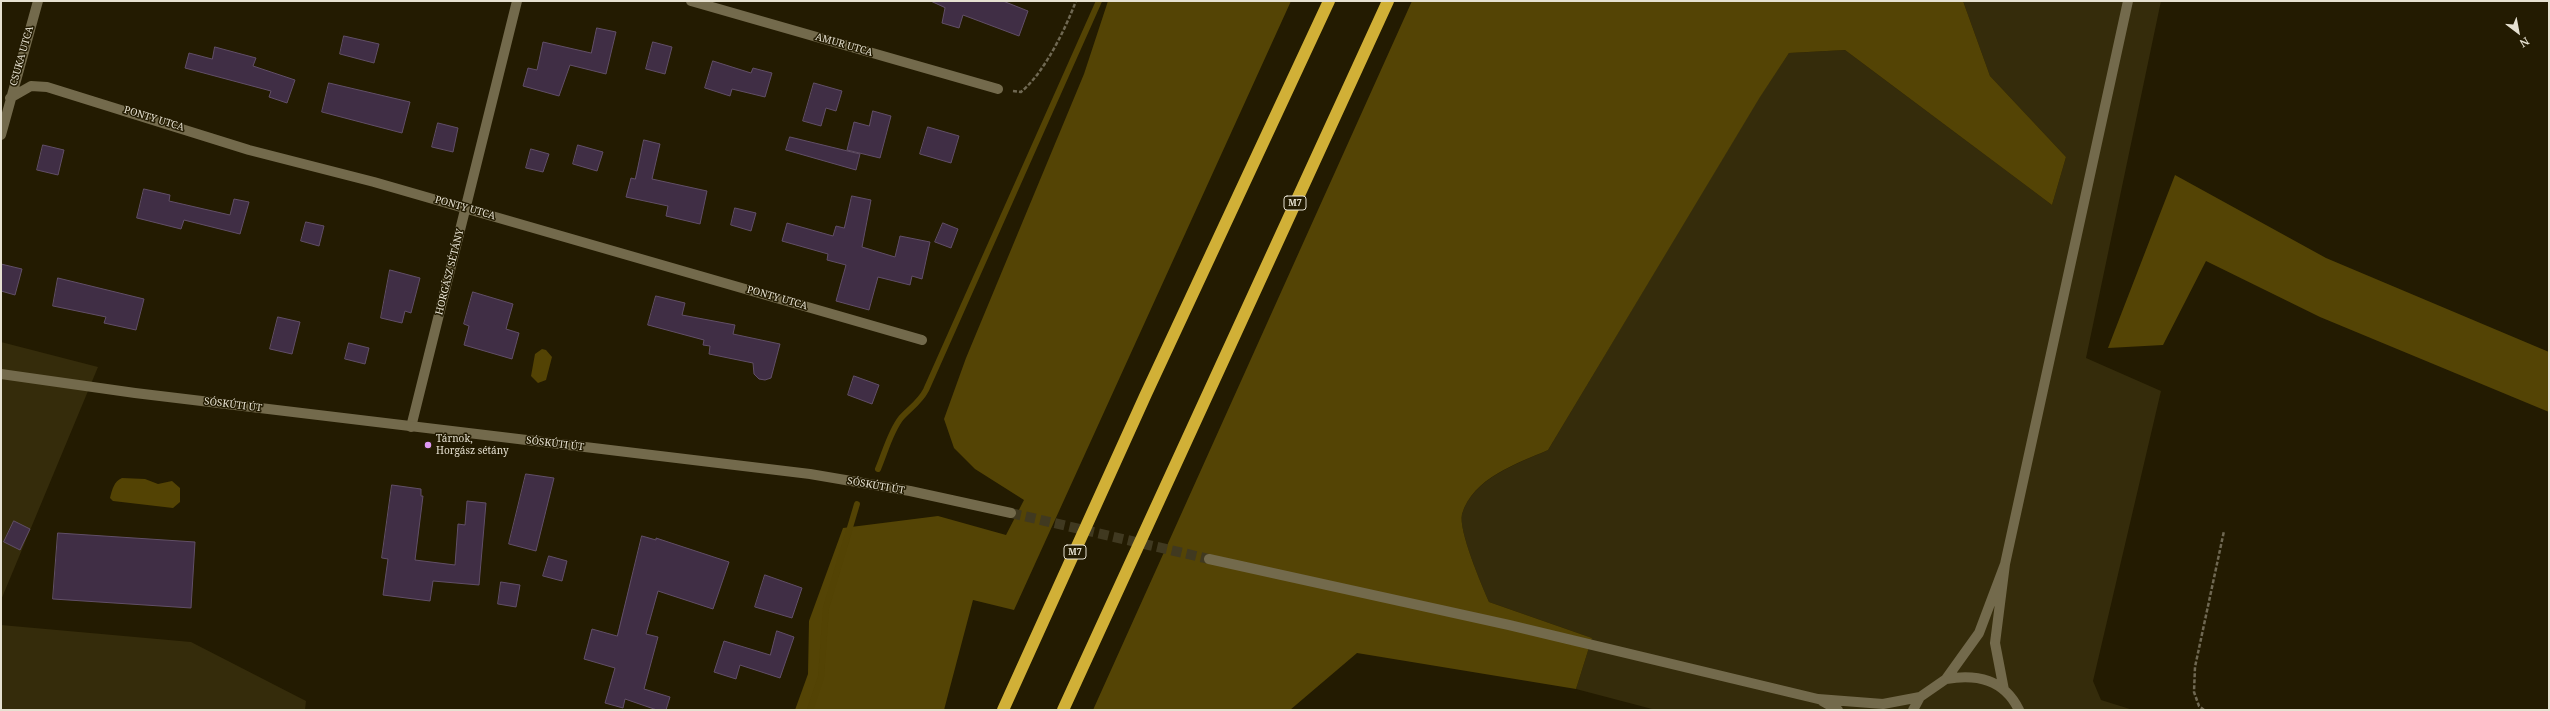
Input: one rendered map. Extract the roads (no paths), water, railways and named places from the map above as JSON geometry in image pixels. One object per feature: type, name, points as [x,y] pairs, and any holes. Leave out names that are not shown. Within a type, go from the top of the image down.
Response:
[{"type":"highway","name":"M7","points":[[1003,710],[1150,387],[1329,1]]},
{"type":"highway","name":"M7","points":[[1063,710],[1388,1]]},
{"type":"main road","name":"CSUKA UTCA","points":[[1,135],[38,1]]},
{"type":"main road","name":"HORGÁSZ SÉTÁNY","points":[[411,427],[517,1]]},
{"type":"main road","name":"AMUR UTCA","points":[[691,1],[998,89]]},
{"type":"main road","points":[[2004,690],[1996,643],[2005,564],[2128,1]]},
{"type":"main road","name":"PONTY UTCA","points":[[10,98],[31,86],[47,87],[249,150],[374,182],[922,340]]},
{"type":"main road","name":"SÓSKÚTI ÚT","points":[[1,374],[411,427],[810,474],[910,491],[1011,514]]},
{"type":"main road","points":[[1209,559],[1509,625],[1818,700],[1883,704],[1920,697],[1946,679],[1979,633],[2005,564]]},
{"type":"main road","points":[[1946,679],[1966,676],[1986,679],[2004,690],[2019,710]]},
{"type":"main road","points":[[1913,710],[1920,697]]},
{"type":"main road","points":[[1818,700],[1838,710]]},
{"type":"waterway","points":[[878,469],[897,424],[921,398],[926,390],[1099,1]]},
{"type":"waterway","points":[[810,710],[821,677],[826,608],[857,504]]},
{"type":"tunnel","points":[[1011,513],[1209,559]]},
{"type":"place","name":"Tárnok, Horgász sétány","points":[[428,445]]}]
